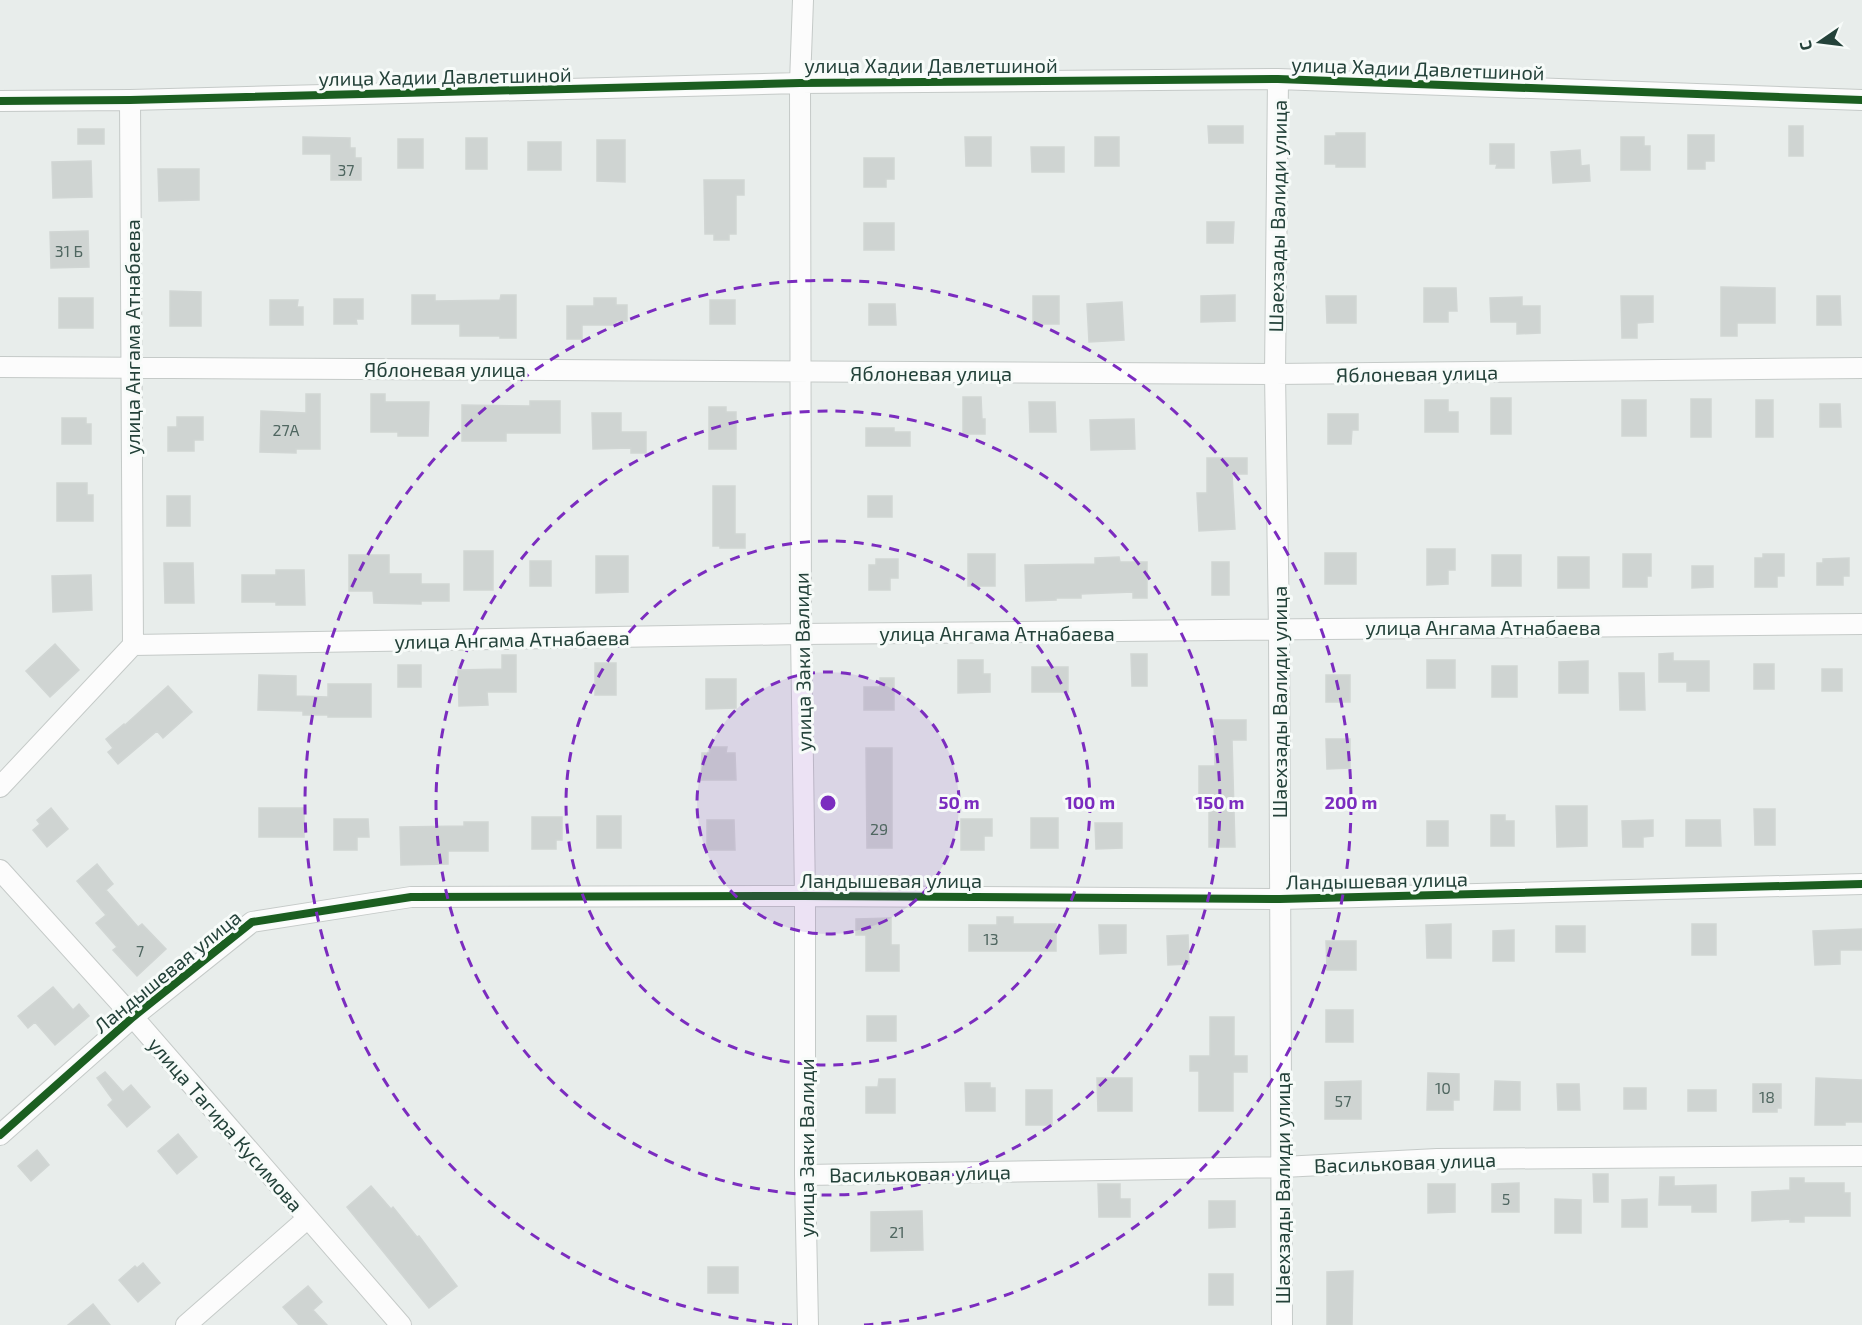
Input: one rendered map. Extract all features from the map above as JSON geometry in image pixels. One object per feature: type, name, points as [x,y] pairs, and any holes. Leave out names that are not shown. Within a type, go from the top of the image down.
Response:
[{"type":"street","name":"улица Заки Валиди","points":[[804,0],[800,83],[800,372],[808,1325]]},
{"type":"street","name":"улица Хадии Давлетшиной","points":[[0,101],[130,100],[800,83],[1278,79],[1862,100]]},
{"type":"street","name":"Шаехзады Валиди улица","points":[[1278,79],[1275,374],[1280,629],[1282,1325]]},
{"type":"street","name":"улица Ангама Атнабаева","points":[[130,100],[133,645],[801,634],[1862,624]]},
{"type":"street","name":"Яблоневая улица","points":[[0,367],[1275,374],[1862,368]]},
{"type":"street","points":[[0,787],[133,645]]},
{"type":"street","name":"улица Тагира Кусимова","points":[[0,870],[132,1017],[401,1325]]},
{"type":"street","name":"Ландышевая улица","points":[[0,1135],[132,1017],[252,922],[411,897],[805,896],[1280,899],[1862,884]]},
{"type":"street","name":"Васильковая улица","points":[[805,1175],[1283,1167],[1437,1159],[1862,1156]]},
{"type":"street","points":[[186,1325],[308,1218]]},
{"type":"building","points":[[1208,126],[1243,126],[1243,143],[1209,143]]},
{"type":"building","points":[[1789,126],[1803,126],[1803,156],[1789,156]]},
{"type":"building","points":[[78,129],[104,129],[104,144],[78,144]]},
{"type":"building","points":[[1336,133],[1365,133],[1365,167],[1336,167],[1336,164],[1325,164],[1325,136],[1336,136]]},
{"type":"building","points":[[1688,135],[1714,135],[1714,161],[1705,161],[1705,169],[1688,169]]},
{"type":"building","points":[[303,137],[350,138],[350,148],[355,148],[355,158],[361,158],[361,180],[331,180],[331,154],[303,154]]},
{"type":"building","points":[[965,137],[991,137],[991,166],[966,166]]},
{"type":"building","points":[[1095,137],[1119,137],[1119,166],[1095,166]]},
{"type":"building","points":[[1621,137],[1644,137],[1644,146],[1650,146],[1650,170],[1621,170]]},
{"type":"building","points":[[466,138],[487,138],[487,169],[466,169]]},
{"type":"building","points":[[398,139],[423,139],[423,168],[398,168]]},
{"type":"building","points":[[597,140],[625,140],[625,182],[597,181]]},
{"type":"building","points":[[528,142],[561,142],[561,170],[528,170]]},
{"type":"building","points":[[1490,144],[1514,144],[1514,168],[1496,168],[1497,164],[1490,164]]},
{"type":"building","points":[[1031,147],[1064,147],[1064,172],[1032,172]]},
{"type":"building","points":[[1580,150],[1581,166],[1589,165],[1590,181],[1553,183],[1551,152]]},
{"type":"building","points":[[864,158],[894,158],[894,179],[886,179],[886,187],[864,187]]},
{"type":"building","points":[[91,161],[92,197],[53,198],[52,162]]},
{"type":"building","points":[[158,169],[199,169],[199,200],[159,201]]},
{"type":"building","points":[[704,180],[744,180],[744,195],[736,195],[736,234],[729,234],[729,240],[714,240],[714,234],[705,234]]},
{"type":"building","points":[[1207,222],[1234,222],[1233,243],[1207,243]]},
{"type":"building","points":[[864,223],[894,223],[894,250],[864,250]]},
{"type":"building","points":[[88,231],[89,267],[51,268],[50,232]]},
{"type":"building","points":[[1721,287],[1775,288],[1775,323],[1737,323],[1737,336],[1721,336]]},
{"type":"building","points":[[1424,288],[1456,288],[1457,311],[1448,311],[1448,322],[1424,322]]},
{"type":"building","points":[[170,291],[201,292],[201,326],[170,326]]},
{"type":"building","points":[[412,295],[435,295],[435,301],[500,300],[501,295],[516,295],[516,338],[460,336],[460,324],[412,324]]},
{"type":"building","points":[[1235,295],[1235,321],[1201,322],[1201,296]]},
{"type":"building","points":[[1033,296],[1059,296],[1059,324],[1033,324]]},
{"type":"building","points":[[1326,296],[1356,296],[1356,323],[1327,323]]},
{"type":"building","points":[[1621,296],[1653,296],[1653,322],[1637,323],[1637,338],[1622,338]]},
{"type":"building","points":[[1817,296],[1840,296],[1841,325],[1817,325]]},
{"type":"building","points":[[1522,297],[1522,306],[1540,306],[1540,333],[1517,334],[1517,322],[1491,322],[1490,298]]},
{"type":"building","points":[[59,298],[93,298],[93,328],[59,328]]},
{"type":"building","points":[[594,298],[616,298],[616,305],[627,305],[627,321],[616,321],[616,325],[582,325],[582,339],[567,339],[567,306],[594,306]]},
{"type":"building","points":[[334,299],[363,299],[363,319],[356,319],[357,324],[334,324]]},
{"type":"building","points":[[270,300],[298,300],[297,307],[303,307],[303,325],[270,325]]},
{"type":"building","points":[[710,300],[735,300],[735,324],[710,324]]},
{"type":"building","points":[[1122,302],[1124,340],[1089,342],[1087,304]]},
{"type":"building","points":[[869,304],[895,304],[896,325],[869,325]]},
{"type":"building","points":[[306,394],[320,394],[320,449],[296,449],[296,453],[260,452],[261,411],[306,413]]},
{"type":"building","points":[[371,394],[385,394],[385,402],[429,402],[428,436],[398,436],[398,432],[371,432]]},
{"type":"building","points":[[963,397],[981,397],[985,434],[963,434]]},
{"type":"building","points":[[1491,398],[1511,398],[1511,434],[1491,434]]},
{"type":"building","points":[[1691,399],[1711,399],[1711,437],[1691,437]]},
{"type":"building","points":[[1425,400],[1448,400],[1448,412],[1458,412],[1458,432],[1425,432]]},
{"type":"building","points":[[1622,400],[1646,400],[1646,436],[1622,436]]},
{"type":"building","points":[[1756,400],[1773,400],[1773,437],[1756,437]]},
{"type":"building","points":[[530,401],[560,401],[560,433],[506,433],[506,441],[462,441],[462,405],[530,406]]},
{"type":"building","points":[[1029,402],[1055,402],[1056,432],[1030,432]]},
{"type":"building","points":[[1820,404],[1840,404],[1841,427],[1820,427]]},
{"type":"building","points":[[709,407],[726,407],[726,412],[736,412],[736,449],[709,449]]},
{"type":"building","points":[[592,413],[621,413],[621,432],[646,432],[646,453],[631,453],[631,448],[593,449]]},
{"type":"building","points":[[1328,414],[1358,414],[1358,430],[1352,430],[1351,444],[1328,444]]},
{"type":"building","points":[[177,417],[203,417],[203,440],[194,440],[194,451],[168,451],[168,427],[177,427]]},
{"type":"building","points":[[62,418],[86,418],[86,424],[91,424],[91,444],[62,444]]},
{"type":"building","points":[[1134,419],[1135,449],[1091,450],[1090,420]]},
{"type":"building","points":[[866,428],[894,428],[894,432],[910,432],[910,446],[866,446]]},
{"type":"building","points":[[1207,458],[1247,458],[1247,474],[1232,474],[1235,529],[1199,531],[1197,493],[1207,493]]},
{"type":"building","points":[[57,483],[87,483],[87,495],[93,495],[93,521],[57,521]]},
{"type":"building","points":[[713,486],[735,486],[735,534],[745,534],[745,548],[713,546]]},
{"type":"building","points":[[167,496],[190,496],[190,526],[167,526]]},
{"type":"building","points":[[868,496],[892,496],[892,517],[868,517]]},
{"type":"building","points":[[1427,549],[1455,549],[1455,570],[1448,570],[1448,584],[1427,585]]},
{"type":"building","points":[[464,551],[493,551],[493,590],[464,590]]},
{"type":"building","points":[[1325,553],[1356,553],[1356,584],[1325,584]]},
{"type":"building","points":[[968,554],[995,554],[995,586],[968,586]]},
{"type":"building","points":[[1623,554],[1651,554],[1651,576],[1647,576],[1647,587],[1623,587]]},
{"type":"building","points":[[1763,554],[1784,554],[1784,576],[1777,576],[1777,587],[1755,587],[1755,558],[1763,558]]},
{"type":"building","points":[[349,555],[389,555],[389,574],[421,574],[421,584],[449,584],[449,601],[421,601],[421,604],[374,603],[373,591],[349,591]]},
{"type":"building","points":[[1492,555],[1521,555],[1521,586],[1492,586]]},
{"type":"building","points":[[596,556],[628,556],[628,592],[596,593]]},
{"type":"building","points":[[1119,557],[1120,562],[1147,562],[1147,598],[1133,598],[1133,592],[1081,594],[1081,598],[1026,601],[1025,565],[1095,564],[1095,558]]},
{"type":"building","points":[[1558,557],[1589,557],[1589,588],[1558,588]]},
{"type":"building","points":[[1849,558],[1849,576],[1843,576],[1843,585],[1817,585],[1817,563],[1823,563],[1823,559]]},
{"type":"building","points":[[876,559],[898,559],[898,578],[890,578],[890,590],[869,590],[869,565],[876,565]]},
{"type":"building","points":[[530,561],[551,561],[551,586],[530,586]]},
{"type":"building","points":[[1212,562],[1229,562],[1229,595],[1212,595]]},
{"type":"building","points":[[164,563],[193,563],[194,603],[165,603]]},
{"type":"building","points":[[1692,566],[1713,566],[1713,587],[1692,588]]},
{"type":"building","points":[[276,570],[304,570],[305,605],[242,602],[242,575],[276,575]]},
{"type":"building","points":[[91,575],[92,610],[53,612],[52,576]]},
{"type":"building","points":[[55,644],[79,670],[50,697],[26,671]]},
{"type":"building","points":[[1673,653],[1673,661],[1709,661],[1709,691],[1687,691],[1687,682],[1659,682],[1659,654]]},
{"type":"building","points":[[1131,654],[1147,654],[1147,686],[1132,686]]},
{"type":"building","points":[[502,655],[516,655],[516,692],[487,692],[488,705],[459,706],[458,670],[502,669]]},
{"type":"building","points":[[958,660],[983,660],[983,674],[990,674],[990,692],[958,693]]},
{"type":"building","points":[[1427,660],[1455,660],[1455,688],[1427,688]]},
{"type":"building","points":[[1588,661],[1588,693],[1559,693],[1559,662]]},
{"type":"building","points":[[595,663],[616,663],[616,695],[595,695]]},
{"type":"building","points":[[1754,664],[1774,664],[1774,689],[1754,689]]},
{"type":"building","points":[[398,665],[421,665],[421,687],[398,687]]},
{"type":"building","points":[[1492,666],[1517,666],[1517,697],[1492,697]]},
{"type":"building","points":[[1032,667],[1068,667],[1068,692],[1032,692]]},
{"type":"building","points":[[1822,669],[1842,669],[1842,691],[1822,691]]},
{"type":"building","points":[[1619,673],[1644,673],[1645,710],[1620,710]]},
{"type":"building","points":[[259,675],[296,676],[296,696],[328,697],[328,684],[371,684],[371,717],[328,717],[328,715],[303,715],[303,711],[258,710]]},
{"type":"building","points":[[1326,675],[1350,675],[1350,702],[1326,702]]},
{"type":"building","points":[[880,678],[894,678],[894,710],[864,710],[864,687],[880,687]]},
{"type":"building","points":[[706,679],[736,679],[736,708],[706,709]]},
{"type":"building","points":[[168,686],[192,712],[163,738],[157,731],[118,764],[108,752],[113,748],[106,739]]},
{"type":"building","points":[[1214,720],[1246,720],[1246,740],[1232,740],[1235,847],[1209,847],[1209,796],[1199,796],[1199,766],[1215,766]]},
{"type":"building","points":[[1326,739],[1350,739],[1350,768],[1327,769]]},
{"type":"building","points":[[710,747],[727,747],[726,753],[735,753],[736,780],[701,780],[702,753],[710,753]]},
{"type":"building","points":[[866,748],[892,748],[892,848],[867,848]]},
{"type":"building","points":[[1556,806],[1587,806],[1587,846],[1557,847]]},
{"type":"building","points":[[51,808],[68,829],[47,847],[33,830],[40,824],[37,820]]},
{"type":"building","points":[[259,808],[304,808],[304,837],[259,837]]},
{"type":"building","points":[[1754,809],[1775,809],[1775,845],[1755,845]]},
{"type":"building","points":[[1491,815],[1505,815],[1505,821],[1514,821],[1514,846],[1491,846]]},
{"type":"building","points":[[597,816],[621,816],[621,848],[597,848]]},
{"type":"building","points":[[532,817],[562,817],[562,840],[556,840],[556,849],[532,849]]},
{"type":"building","points":[[1031,818],[1058,818],[1058,848],[1031,848]]},
{"type":"building","points":[[334,819],[368,819],[369,837],[357,837],[357,850],[334,850]]},
{"type":"building","points":[[961,819],[992,819],[992,836],[984,836],[984,850],[961,850]]},
{"type":"building","points":[[707,820],[734,820],[735,850],[707,850]]},
{"type":"building","points":[[1653,820],[1653,836],[1643,837],[1643,847],[1623,847],[1622,821]]},
{"type":"building","points":[[1686,820],[1720,820],[1721,846],[1686,846]]},
{"type":"building","points":[[1427,821],[1448,821],[1448,846],[1427,846]]},
{"type":"building","points":[[464,822],[488,822],[488,851],[448,851],[448,864],[401,865],[400,827],[464,826]]},
{"type":"building","points":[[1095,823],[1122,823],[1122,848],[1096,849]]},
{"type":"building","points":[[97,864],[113,884],[106,890],[138,927],[142,924],[166,949],[137,976],[113,950],[117,947],[96,923],[106,915],[77,881]]},
{"type":"building","points":[[997,917],[1013,917],[1013,924],[1056,924],[1056,951],[969,951],[969,925],[997,925]]},
{"type":"building","points":[[891,918],[891,945],[899,945],[899,971],[866,971],[866,935],[856,935],[856,919]]},
{"type":"building","points":[[1451,924],[1451,958],[1427,958],[1426,925]]},
{"type":"building","points":[[1692,924],[1716,924],[1716,955],[1692,955]]},
{"type":"building","points":[[1099,925],[1126,925],[1126,953],[1100,954]]},
{"type":"building","points":[[1556,926],[1585,926],[1585,952],[1556,952]]},
{"type":"building","points":[[1862,929],[1862,950],[1840,950],[1840,964],[1815,965],[1813,931]]},
{"type":"building","points":[[1514,930],[1514,961],[1493,961],[1493,931]]},
{"type":"building","points":[[1188,935],[1189,964],[1168,965],[1167,936]]},
{"type":"building","points":[[1326,941],[1356,941],[1356,970],[1327,970]]},
{"type":"building","points":[[53,987],[73,1010],[79,1004],[89,1016],[55,1045],[35,1022],[28,1028],[18,1016]]},
{"type":"building","points":[[1326,1010],[1353,1010],[1353,1042],[1326,1042]]},
{"type":"building","points":[[867,1016],[896,1016],[896,1041],[867,1041]]},
{"type":"building","points":[[1210,1017],[1234,1017],[1234,1056],[1247,1056],[1247,1072],[1233,1072],[1233,1111],[1199,1111],[1199,1071],[1190,1071],[1190,1056],[1210,1056]]},
{"type":"building","points":[[105,1072],[123,1092],[131,1085],[150,1107],[127,1127],[108,1105],[113,1100],[97,1078]]},
{"type":"building","points":[[1428,1073],[1459,1074],[1459,1100],[1453,1100],[1453,1110],[1427,1110]]},
{"type":"building","points":[[1097,1078],[1132,1078],[1132,1111],[1098,1111]]},
{"type":"building","points":[[1816,1078],[1862,1080],[1862,1122],[1845,1122],[1845,1125],[1815,1125]]},
{"type":"building","points":[[879,1079],[895,1079],[895,1113],[866,1113],[866,1087],[878,1087]]},
{"type":"building","points":[[1361,1081],[1361,1119],[1325,1119],[1325,1082]]},
{"type":"building","points":[[1495,1081],[1520,1082],[1520,1110],[1494,1110]]},
{"type":"building","points":[[965,1083],[990,1083],[990,1088],[995,1088],[995,1111],[966,1111]]},
{"type":"building","points":[[1557,1084],[1579,1084],[1580,1110],[1558,1110]]},
{"type":"building","points":[[1753,1084],[1781,1084],[1781,1108],[1777,1108],[1777,1112],[1753,1112]]},
{"type":"building","points":[[1624,1088],[1646,1088],[1646,1109],[1624,1109]]},
{"type":"building","points":[[1026,1090],[1052,1090],[1052,1125],[1026,1125]]},
{"type":"building","points":[[1688,1090],[1716,1090],[1716,1111],[1688,1111]]},
{"type":"building","points":[[178,1134],[197,1157],[177,1174],[158,1151]]},
{"type":"building","points":[[37,1150],[49,1165],[31,1181],[18,1166]]},
{"type":"building","points":[[1593,1174],[1608,1174],[1608,1202],[1594,1202]]},
{"type":"building","points":[[1660,1177],[1674,1177],[1674,1186],[1716,1185],[1716,1212],[1692,1212],[1692,1205],[1659,1205]]},
{"type":"building","points":[[1790,1178],[1804,1178],[1804,1183],[1844,1183],[1844,1193],[1850,1193],[1850,1216],[1804,1216],[1804,1222],[1790,1222],[1790,1219],[1752,1221],[1752,1192],[1790,1190]]},
{"type":"building","points":[[1519,1183],[1519,1212],[1492,1212],[1492,1184]]},
{"type":"building","points":[[1098,1184],[1120,1184],[1120,1199],[1130,1199],[1130,1217],[1099,1217]]},
{"type":"building","points":[[1428,1184],[1455,1184],[1455,1212],[1428,1213]]},
{"type":"building","points":[[371,1186],[391,1209],[393,1207],[417,1237],[419,1236],[457,1286],[429,1308],[347,1207]]},
{"type":"building","points":[[1555,1199],[1581,1200],[1581,1233],[1555,1233]]},
{"type":"building","points":[[1647,1199],[1647,1227],[1622,1227],[1622,1200]]},
{"type":"building","points":[[1209,1201],[1235,1201],[1235,1227],[1209,1228]]},
{"type":"building","points":[[922,1211],[923,1250],[871,1251],[871,1212]]},
{"type":"building","points":[[143,1263],[160,1283],[138,1302],[119,1280],[135,1266],[137,1268]]},
{"type":"building","points":[[708,1267],[738,1267],[738,1293],[708,1293]]},
{"type":"building","points":[[1353,1271],[1352,1325],[1327,1325],[1327,1272]]},
{"type":"building","points":[[1209,1274],[1233,1274],[1233,1305],[1209,1305]]},
{"type":"building","points":[[308,1286],[322,1302],[313,1310],[327,1325],[299,1325],[283,1307]]},
{"type":"building","points":[[93,1304],[110,1325],[68,1325]]},
{"type":"cycle path","points":[[0,101],[130,100],[800,83],[1278,79],[1862,100]]},
{"type":"cycle path","points":[[0,1135],[133,1017],[252,922],[411,897],[805,896],[1280,899],[1862,884]]}]
